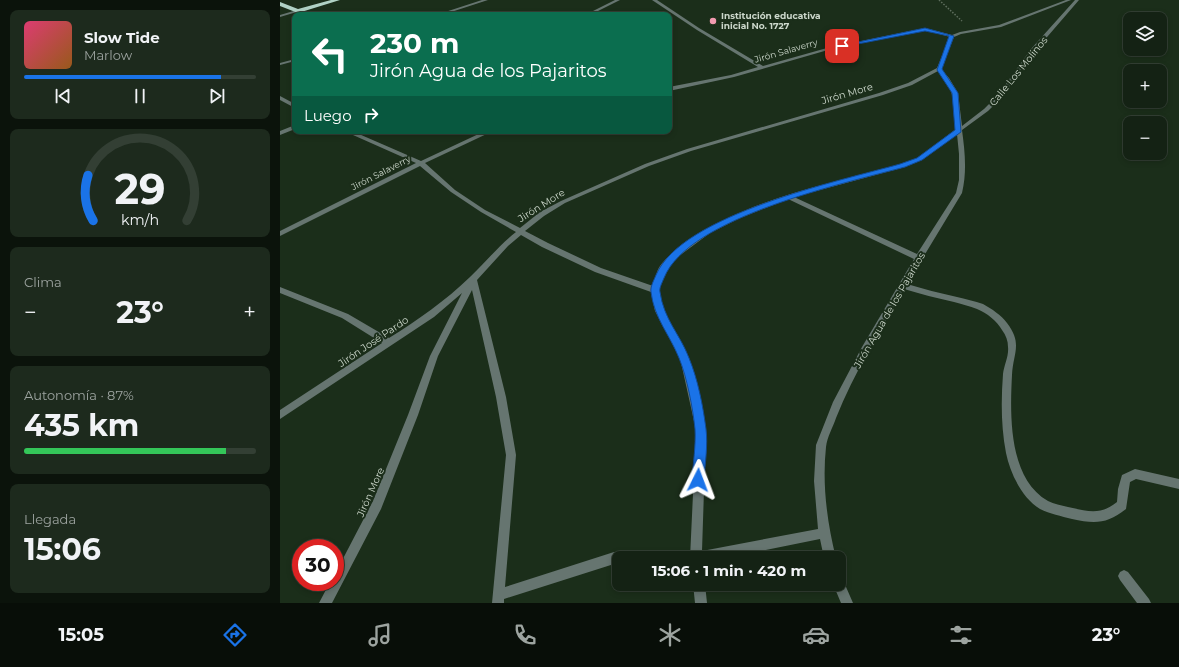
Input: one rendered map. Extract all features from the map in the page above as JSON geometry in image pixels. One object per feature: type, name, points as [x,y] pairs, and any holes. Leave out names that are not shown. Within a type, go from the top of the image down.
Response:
[{"type":"highway","points":[[290,8],[320,0]]},
{"type":"highway","points":[[280,4],[298,11],[337,0]]},
{"type":"street","points":[[448,12],[486,0]]},
{"type":"street","points":[[592,12],[618,0]]},
{"type":"street","points":[[654,0],[698,29],[763,68]]},
{"type":"street","points":[[940,70],[952,36],[960,32],[1000,26],[1069,0]]},
{"type":"street","name":"Calle Los Molinos","points":[[654,290],[663,268],[676,254],[708,231],[736,217],[788,197],[903,166],[920,159],[986,110],[1000,96],[1033,50],[1077,0]]},
{"type":"street","points":[[280,11],[290,8]]},
{"type":"street","points":[[280,16],[292,13]]},
{"type":"street","name":"Jirón Salaverry","points":[[672,88],[763,68],[827,49],[925,29],[952,36]]},
{"type":"street","points":[[280,64],[292,61]]},
{"type":"street","name":"Jirón Agua de los Pajaritos","points":[[828,551],[824,533],[819,481],[821,445],[838,402],[865,349],[918,258],[959,193],[962,180],[962,154],[958,131],[955,93],[947,78],[940,70]]},
{"type":"street","name":"Jirón More","points":[[325,603],[338,582],[377,505],[413,415],[434,356],[473,279],[520,230],[542,214],[564,202],[647,165],[696,148],[881,94],[910,84],[940,70]]},
{"type":"street","points":[[280,98],[292,104]]},
{"type":"street","points":[[280,133],[292,128]]},
{"type":"street","points":[[354,134],[421,163],[453,191],[483,211],[545,245],[598,270],[654,290],[659,311],[684,358],[700,430],[697,551]]},
{"type":"street","name":"Jirón Salaverry","points":[[280,234],[421,163],[484,134]]},
{"type":"street","points":[[788,197],[918,258]]},
{"type":"street","points":[[473,279],[501,398],[511,455],[507,519],[498,599],[612,559]]},
{"type":"street","name":"Jirón José Pardo","points":[[280,415],[431,315],[473,279]]},
{"type":"street","points":[[902,286],[979,306],[988,310],[998,318],[1006,329],[1012,343],[1012,356],[1008,370],[1007,420],[1009,446],[1014,467],[1026,489],[1041,503],[1069,513],[1094,519],[1113,513],[1122,505],[1122,489],[1126,479],[1135,474],[1179,484]]},
{"type":"street","points":[[280,290],[345,316],[390,343]]},
{"type":"street","points":[[733,551],[824,533]]},
{"type":"street","points":[[1124,576],[1145,603]]},
{"type":"street","points":[[700,591],[701,603]]},
{"type":"street","points":[[842,591],[847,603]]},
{"type":"path","points":[[939,0],[964,23]]},
{"type":"place","name":"Institución educativa inicial No. 1727","points":[[713,21]]},
{"type":"route","points":[[698,480],[700,430],[692,388],[684,358],[659,311],[654,290],[663,268],[676,254],[708,231],[736,217],[788,197],[903,166],[920,159],[958,131],[955,93],[947,78],[940,70],[942,58],[952,36],[925,29],[842,46]]}]
